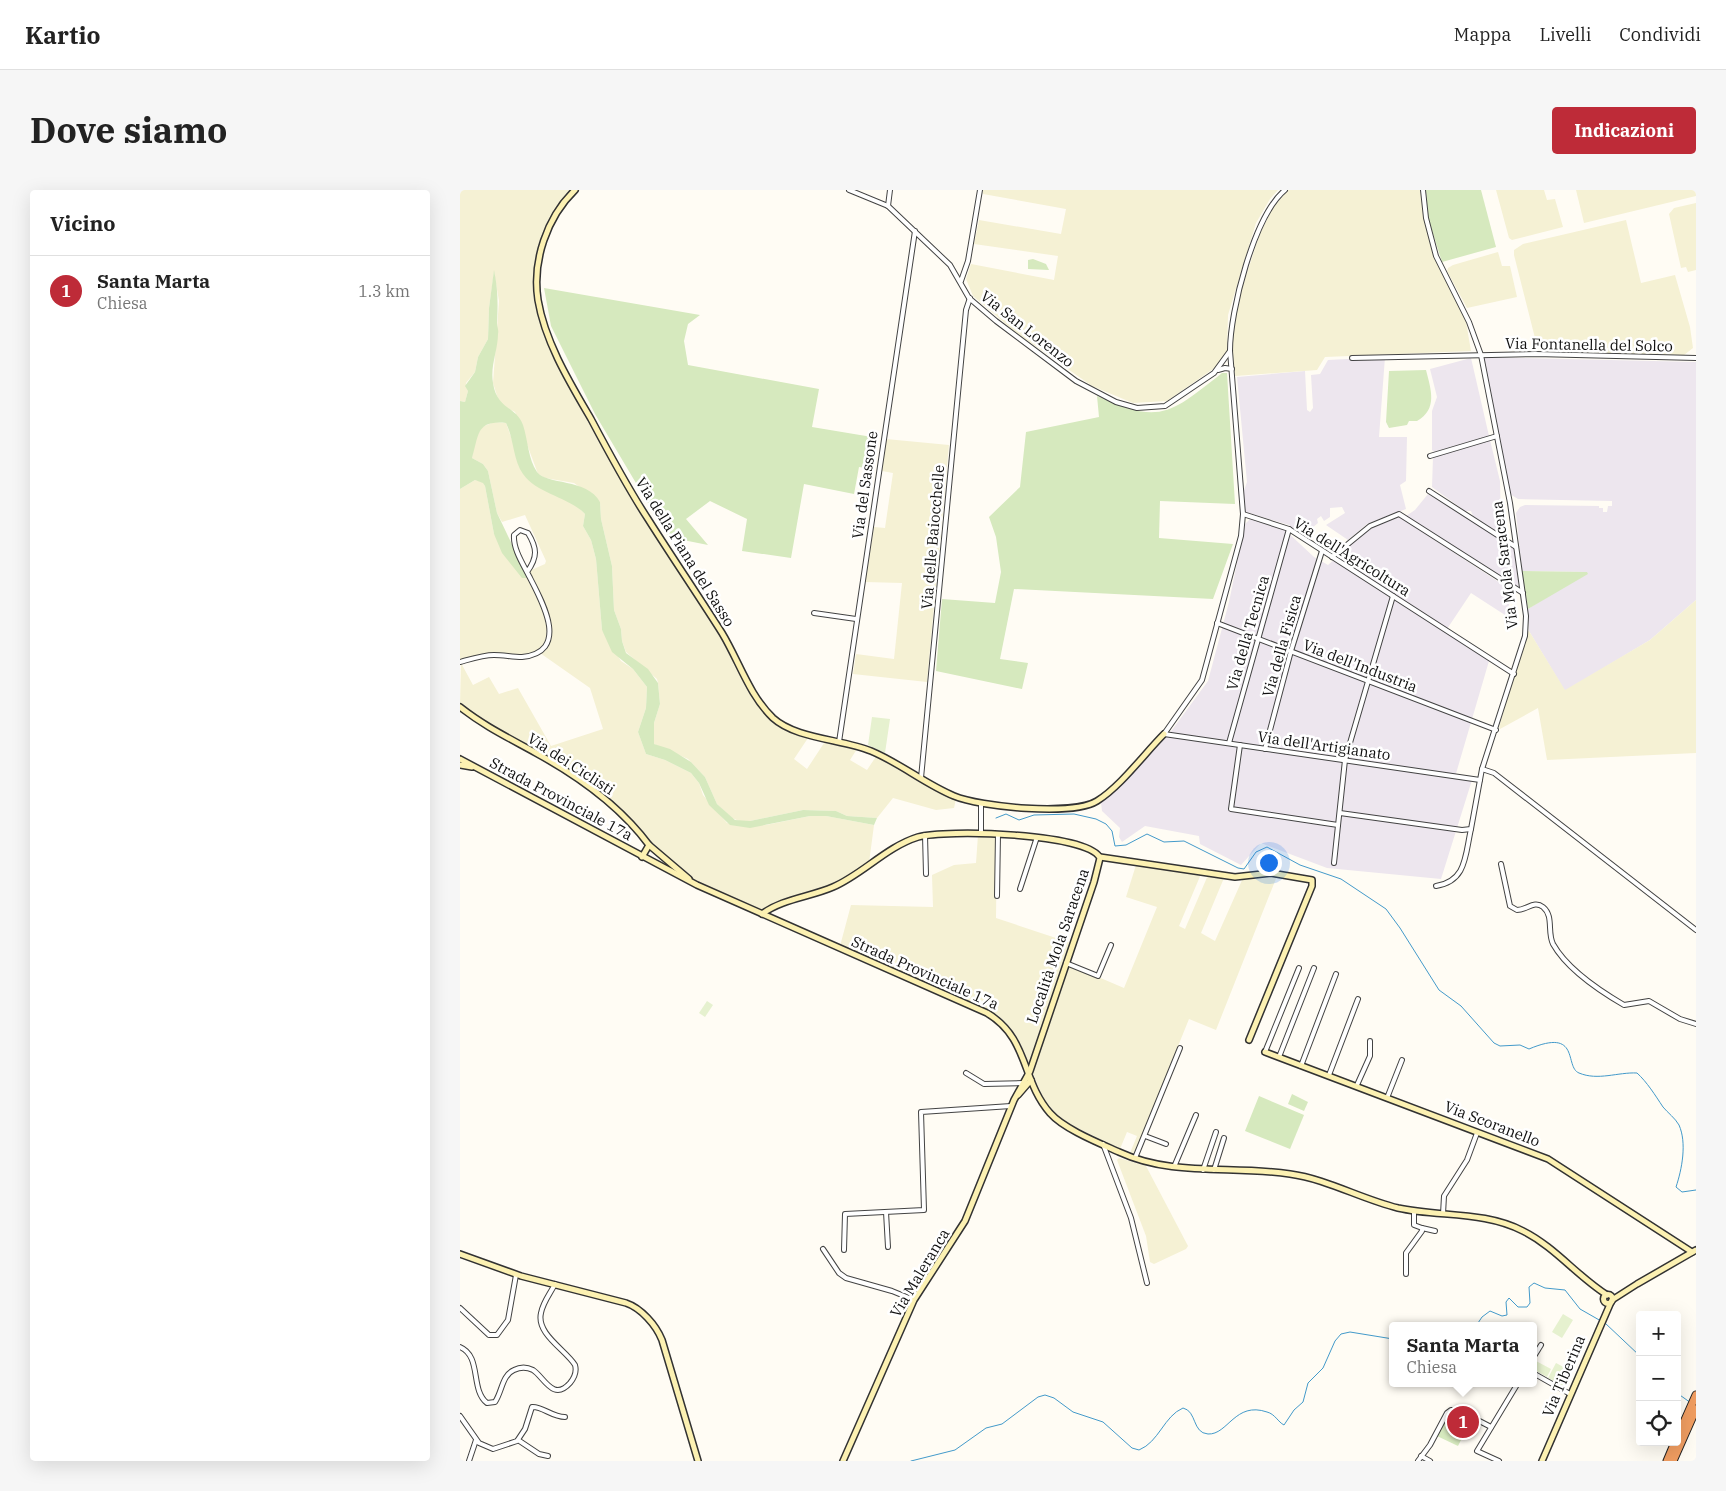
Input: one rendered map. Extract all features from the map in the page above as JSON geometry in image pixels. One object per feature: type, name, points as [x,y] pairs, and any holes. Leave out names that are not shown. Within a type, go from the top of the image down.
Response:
[{"type":"highway","points":[[1673,1461],[1694,1410],[1695,1397]]},
{"type":"highway","points":[[1681,1431],[1694,1410]]},
{"type":"highway","points":[[1667,1461],[1673,1446]]},
{"type":"street","name":"Via della Piana del Sasso","points":[[575,190],[560,207],[549,228],[540,258],[538,277],[541,312],[564,369],[622,476],[724,636],[762,705],[783,725],[876,753],[951,795],[981,804],[1053,809],[1092,804],[1108,792],[1164,734]]},
{"type":"street","name":"Via San Lorenzo","points":[[849,190],[888,206],[951,267],[970,298],[1019,340],[1076,381],[1126,406],[1162,407],[1183,396],[1218,370]]},
{"type":"street","points":[[888,206],[890,190]]},
{"type":"street","points":[[961,281],[968,259],[980,190]]},
{"type":"street","points":[[1164,734],[1201,683],[1241,538],[1243,514],[1230,351],[1234,314],[1253,247],[1266,214],[1285,190]]},
{"type":"street","name":"Via Mola Saracena","points":[[1423,190],[1426,218],[1436,256],[1469,322],[1481,355],[1516,546],[1526,616],[1525,636],[1482,769],[1464,864],[1456,879],[1447,885],[1436,886]]},
{"type":"street","name":"Via del Sassone","points":[[839,742],[915,231]]},
{"type":"street","name":"Via delle Baiocchelle","points":[[921,778],[966,310],[970,298]]},
{"type":"street","points":[[1218,370],[1230,351]]},
{"type":"street","name":"Via Fontanella del Solco","points":[[1352,358],[1481,355],[1696,358]]},
{"type":"street","points":[[1218,370],[1232,369]]},
{"type":"street","points":[[1430,456],[1496,436]]},
{"type":"street","points":[[1429,491],[1516,546]]},
{"type":"street","name":"Via dell'Agricoltura","points":[[1243,514],[1289,529],[1514,674]]},
{"type":"street","points":[[1332,557],[1370,526],[1399,514],[1523,593]]},
{"type":"street","name":"Via della Tecnica","points":[[1229,743],[1289,529]]},
{"type":"street","points":[[460,662],[489,655],[524,656],[536,653],[543,648],[549,632],[548,614],[527,572],[514,540],[515,534],[521,530],[528,533],[536,550],[534,560],[527,572]]},
{"type":"street","name":"Via della Fisica","points":[[1265,749],[1291,651],[1322,551]]},
{"type":"street","points":[[1334,863],[1345,760],[1393,596]]},
{"type":"street","points":[[814,613],[856,620]]},
{"type":"street","name":"Via dell'Industria","points":[[1217,623],[1496,730]]},
{"type":"street","name":"Via dei Ciclisti","points":[[460,707],[482,724],[541,756],[599,795],[622,815],[649,845],[692,883]]},
{"type":"street","name":"Via dell'Artigianato","points":[[1164,734],[1480,780]]},
{"type":"street","points":[[1240,745],[1231,809],[1338,825]]},
{"type":"street","name":"Strada Provinciale 17a","points":[[461,762],[476,768],[692,883],[988,1013],[1003,1024],[1013,1035],[1040,1100],[1054,1117],[1103,1144],[1135,1158],[1174,1167],[1298,1175],[1389,1205],[1491,1220],[1523,1230],[1550,1248],[1608,1299]]},
{"type":"street","points":[[1482,769],[1494,773],[1696,930]]},
{"type":"street","points":[[981,804],[981,832]]},
{"type":"street","points":[[1340,813],[1462,830],[1470,829]]},
{"type":"street","name":"Località Mola Saracena","points":[[762,914],[777,905],[834,887],[899,846],[925,835],[981,832],[1037,837],[1096,853],[1100,857],[1094,882],[1030,1077]]},
{"type":"street","points":[[997,896],[998,834]]},
{"type":"street","points":[[925,835],[926,874]]},
{"type":"street","points":[[1020,889],[1037,837]]},
{"type":"street","points":[[642,856],[649,845]]},
{"type":"street","points":[[1100,857],[1235,877],[1271,873],[1312,880],[1312,886],[1249,1040]]},
{"type":"street","points":[[1501,864],[1510,906],[1517,910],[1535,904],[1543,907],[1548,916],[1550,936],[1555,947],[1567,961],[1591,982],[1624,1005],[1649,1001],[1680,1019],[1696,1024]]},
{"type":"street","points":[[1066,963],[1098,976],[1111,945]]},
{"type":"street","points":[[1265,1052],[1300,968]]},
{"type":"street","points":[[1279,1058],[1314,968]]},
{"type":"street","points":[[1301,1066],[1336,974]]},
{"type":"street","points":[[1329,1075],[1358,999]]},
{"type":"street","points":[[1357,1085],[1370,1056],[1370,1041]]},
{"type":"street","points":[[1135,1158],[1180,1048]]},
{"type":"street","name":"Via Scoranello","points":[[1265,1052],[1357,1085],[1552,1161],[1694,1251]]},
{"type":"street","points":[[1388,1098],[1402,1060]]},
{"type":"street","points":[[966,1073],[984,1084],[1023,1083]]},
{"type":"street","points":[[1016,1096],[1023,1083],[1030,1077]]},
{"type":"street","points":[[1016,1096],[1030,1077]]},
{"type":"street","name":"Via Maleranca","points":[[843,1461],[914,1300],[962,1228],[1016,1096]]},
{"type":"street","points":[[844,1250],[844,1214],[924,1210],[920,1112],[1011,1106]]},
{"type":"street","points":[[1174,1167],[1196,1115]]},
{"type":"street","points":[[1203,1170],[1216,1132]]},
{"type":"street","points":[[1443,1214],[1444,1196],[1467,1160],[1477,1133]]},
{"type":"street","points":[[1145,1136],[1166,1144]]},
{"type":"street","points":[[1214,1170],[1224,1138]]},
{"type":"street","points":[[1103,1144],[1131,1218],[1147,1283]]},
{"type":"street","points":[[1414,1210],[1414,1225],[1435,1231]]},
{"type":"street","points":[[886,1212],[888,1247]]},
{"type":"street","points":[[1406,1274],[1406,1253],[1421,1233],[1422,1228]]},
{"type":"street","points":[[822,1249],[839,1273],[846,1278],[892,1290],[914,1300]]},
{"type":"street","name":"Via Tiberina","points":[[1542,1461],[1605,1314],[1608,1299],[1622,1293],[1694,1251]]},
{"type":"street","points":[[460,1254],[516,1274],[630,1304],[650,1321],[664,1344],[684,1409],[690,1439],[698,1461]]},
{"type":"street","points":[[460,1308],[488,1334],[497,1335],[508,1320],[516,1274]]},
{"type":"street","points":[[460,1347],[467,1351],[471,1358],[480,1395],[487,1403],[496,1401],[506,1376],[518,1368],[532,1370],[550,1388],[559,1389],[566,1386],[575,1375],[574,1364],[550,1337],[540,1319],[544,1303],[555,1284]]},
{"type":"street","points":[[1537,1352],[1541,1345]]},
{"type":"street","points":[[1537,1375],[1570,1394]]},
{"type":"street","points":[[1499,1461],[1477,1451],[1516,1387]]},
{"type":"street","points":[[460,1416],[476,1440],[483,1446],[493,1449],[517,1440],[525,1428],[532,1407],[538,1407],[553,1416],[565,1417]]},
{"type":"street","points":[[1418,1461],[1430,1446],[1447,1413],[1451,1410],[1462,1412],[1491,1427]]},
{"type":"street","points":[[469,1461],[476,1440]]},
{"type":"street","points":[[517,1440],[540,1455],[548,1456]]},
{"type":"street","points":[[1421,1456],[1430,1461]]},
{"type":"shaded area","points":[[460,190],[573,190],[546,230],[536,290],[552,347],[638,507],[720,631],[771,718],[810,735],[794,759],[807,769],[826,740],[857,749],[850,760],[867,770],[877,755],[956,799],[954,808],[936,810],[893,798],[877,818],[847,816],[836,811],[803,810],[750,821],[739,821],[732,818],[717,804],[705,777],[688,759],[654,744],[654,723],[660,704],[658,683],[657,679],[626,652],[622,641],[621,629],[614,610],[612,566],[601,519],[600,502],[574,483],[545,478],[538,474],[515,412],[503,406],[498,399],[493,383],[499,301],[494,272],[489,308],[488,339],[478,357],[475,372],[466,383],[468,391],[465,402],[460,401]]},
{"type":"shaded area","points":[[983,190],[1278,190],[1270,199],[1256,223],[1228,315],[1227,351],[1216,367],[1167,401],[1133,403],[1092,386],[1014,331],[973,296],[966,279],[971,264],[1054,280],[1058,256],[974,244],[979,220],[1061,234],[1066,209],[983,194]]},
{"type":"shaded area","points":[[1288,190],[1422,190],[1430,244],[1465,316],[1471,351],[1325,357],[1317,370],[1235,376],[1232,347],[1238,301],[1259,236],[1273,207]]},
{"type":"shaded area","points":[[1496,190],[1544,190],[1547,200],[1555,199],[1563,227],[1512,240],[1509,238]]},
{"type":"shaded area","points":[[1576,190],[1696,190],[1696,196],[1584,223]]},
{"type":"shaded area","points":[[1696,203],[1696,270],[1688,272],[1686,267],[1681,268],[1669,214],[1674,208]]},
{"type":"shaded area","points":[[1626,220],[1641,283],[1675,275],[1690,327],[1693,348],[1684,355],[1549,352],[1544,350],[1536,342],[1514,250],[1523,244]]},
{"type":"shaded area","points":[[1498,252],[1502,266],[1510,266],[1517,297],[1467,308],[1447,271],[1448,268]]},
{"type":"shaded area","points":[[1385,357],[1379,437],[1407,437],[1406,481],[1400,485],[1406,509],[1367,524],[1348,540],[1326,525],[1345,513],[1342,507],[1330,508],[1330,517],[1324,521],[1321,516],[1317,519],[1318,523],[1306,533],[1297,532],[1289,525],[1245,512],[1242,496],[1247,482],[1237,377],[1305,371],[1307,410],[1310,412],[1313,408],[1311,375],[1320,374],[1328,360]]},
{"type":"shaded area","points":[[1485,357],[1696,362],[1696,600],[1650,640],[1565,691],[1529,631],[1528,609],[1587,572],[1522,571],[1516,513],[1520,507],[1525,505],[1599,506],[1599,508],[1603,508],[1603,512],[1607,512],[1608,506],[1612,506],[1612,501],[1518,499],[1510,494],[1483,360]]},
{"type":"shaded area","points":[[1471,358],[1489,436],[1434,452],[1432,450],[1432,411],[1437,397],[1430,369]]},
{"type":"shaded area","points":[[494,422],[506,423],[525,476],[534,484],[576,505],[585,514],[583,526],[591,540],[596,559],[602,630],[621,661],[633,669],[647,687],[646,708],[638,732],[646,754],[665,760],[691,773],[699,783],[703,795],[727,823],[766,825],[810,816],[826,816],[874,825],[869,863],[826,888],[772,904],[761,911],[755,909],[695,881],[654,848],[598,791],[478,720],[460,704],[461,663],[473,685],[489,677],[499,694],[518,688],[551,746],[603,729],[590,688],[540,653],[545,647],[550,624],[547,609],[529,571],[545,564],[546,561],[525,515],[502,522],[497,513],[488,471],[483,464],[472,458],[474,441],[482,427]]},
{"type":"shaded area","points":[[886,439],[949,445],[927,682],[853,674],[856,654],[894,659],[902,583],[865,582],[874,527],[885,528],[893,473],[882,471]]},
{"type":"shaded area","points":[[1490,440],[1500,481],[1501,528],[1503,531],[1501,534],[1473,516],[1471,511],[1465,511],[1432,487],[1433,457]]},
{"type":"shaded area","points":[[475,480],[483,482],[485,486],[494,534],[527,576],[539,597],[548,620],[545,644],[535,653],[496,654],[460,660],[460,489]]},
{"type":"shaded area","points":[[1428,494],[1509,543],[1514,549],[1519,588],[1515,588],[1406,516],[1415,510]]},
{"type":"shaded area","points":[[1398,516],[1514,592],[1505,615],[1471,593],[1445,632],[1489,661],[1455,777],[1472,780],[1441,879],[1327,868],[1261,843],[1241,865],[1200,844],[1199,836],[1145,826],[1122,842],[1119,837],[1120,828],[1102,811],[1101,803],[1172,730],[1208,681],[1229,602],[1245,524],[1250,519],[1285,530],[1314,557],[1328,565],[1370,528]]},
{"type":"shaded area","points":[[1696,600],[1696,753],[1547,760],[1538,708],[1500,729],[1527,632],[1529,631],[1565,690],[1650,640]]},
{"type":"shaded area","points":[[978,835],[997,835],[996,918],[1071,943],[1029,1064],[1020,1043],[1009,1026],[999,1016],[840,946],[851,905],[933,907],[932,875],[954,865],[976,863]]},
{"type":"shaded area","points":[[1136,865],[1201,874],[1179,926],[1185,929],[1208,875],[1224,878],[1201,933],[1215,941],[1243,878],[1264,874],[1277,876],[1216,1030],[1189,1019],[1134,1155],[1130,1153],[1137,1136],[1127,1132],[1120,1149],[1063,1121],[1044,1100],[1033,1074],[1034,1064],[1070,965],[1124,988],[1157,907],[1126,897]]},
{"type":"shaded area","points":[[1119,1158],[1146,1166],[1188,1246],[1186,1249],[1154,1264],[1150,1262],[1146,1236],[1117,1160]]},
{"type":"green space","points":[[1426,190],[1481,190],[1496,247],[1442,262],[1428,218]]},
{"type":"green space","points":[[1033,259],[1046,264],[1049,270],[1028,269],[1028,260]]},
{"type":"green space","points":[[494,270],[498,303],[497,346],[492,377],[495,392],[502,403],[520,419],[525,431],[528,449],[537,472],[549,479],[577,485],[586,489],[594,494],[600,502],[601,519],[612,566],[614,610],[621,629],[622,641],[626,653],[648,669],[658,683],[660,704],[654,723],[654,744],[670,749],[691,762],[705,777],[717,804],[735,820],[750,821],[803,810],[836,811],[847,816],[877,818],[874,825],[826,816],[810,816],[750,828],[730,825],[709,805],[699,783],[691,773],[665,760],[646,754],[638,732],[646,708],[647,687],[633,669],[612,652],[602,630],[596,559],[591,540],[583,526],[585,514],[571,503],[529,481],[517,462],[506,423],[496,423],[489,424],[480,431],[472,458],[483,464],[488,471],[497,513],[527,576],[526,578],[522,578],[502,553],[494,534],[485,486],[483,483],[475,480],[460,489],[460,401],[465,402],[468,391],[465,386],[475,372],[478,357],[488,339],[489,308]]},
{"type":"green space","points":[[544,288],[700,315],[688,324],[684,341],[688,365],[819,389],[812,427],[878,438],[873,469],[859,467],[854,494],[804,484],[791,558],[742,551],[747,519],[710,501],[686,519],[708,545],[668,537],[595,414],[551,326]]},
{"type":"green space","points":[[1426,370],[1431,392],[1428,411],[1417,421],[1409,421],[1407,425],[1389,428],[1386,422],[1389,371]]},
{"type":"green space","points":[[1222,373],[1227,373],[1235,504],[1160,501],[1159,538],[1233,544],[1213,599],[1014,589],[1000,659],[1028,663],[1022,689],[936,671],[942,599],[995,603],[1001,572],[996,537],[989,517],[1020,487],[1026,432],[1099,417],[1097,396],[1136,410],[1164,411],[1189,398]]},
{"type":"green space","points":[[1522,571],[1587,572],[1588,574],[1528,609]]},
{"type":"green space","points":[[872,717],[890,719],[885,753],[868,745]]},
{"type":"green space","points":[[707,1001],[713,1005],[705,1017],[699,1013]]},
{"type":"green space","points":[[1292,1094],[1308,1102],[1304,1111],[1288,1104]]},
{"type":"green space","points":[[1259,1096],[1304,1115],[1290,1149],[1245,1131]]},
{"type":"green space","points":[[1563,1314],[1573,1320],[1562,1338],[1552,1332]]},
{"type":"green space","points":[[1537,1362],[1551,1369],[1547,1377],[1537,1371]]},
{"type":"green space","points":[[1556,1363],[1571,1371],[1563,1386],[1548,1378]]},
{"type":"green space","points":[[1450,1411],[1456,1412],[1449,1426],[1464,1434],[1458,1446],[1437,1436]]},
{"type":"waterway","points":[[996,818],[1006,814],[1019,820],[1034,815],[1074,814],[1096,819],[1106,824],[1112,831],[1115,846],[1126,845],[1147,834],[1164,842],[1184,841],[1238,868],[1244,869],[1256,852],[1267,847],[1300,865],[1341,879],[1386,909],[1439,990],[1461,1006],[1494,1043],[1500,1046],[1520,1045],[1529,1049],[1545,1043],[1557,1043],[1564,1045],[1568,1050],[1572,1064],[1579,1073],[1593,1076],[1637,1073],[1679,1125],[1683,1148],[1682,1164],[1676,1187],[1682,1192],[1696,1190]]},
{"type":"waterway","points":[[1479,1322],[1490,1311],[1502,1316],[1507,1315],[1506,1302],[1509,1298],[1518,1307],[1527,1307],[1530,1303],[1529,1287],[1534,1283],[1545,1288],[1565,1290],[1580,1309],[1601,1321]]},
{"type":"waterway","points":[[1605,1323],[1636,1352]]},
{"type":"waterway","points":[[911,1461],[955,1450],[986,1428],[1002,1424],[1038,1397],[1045,1395],[1054,1398],[1073,1412],[1103,1422],[1132,1448],[1139,1450],[1152,1441],[1171,1417],[1183,1408],[1191,1413],[1199,1430],[1208,1434],[1215,1433],[1247,1411],[1256,1410],[1270,1413],[1284,1425],[1294,1410],[1303,1402],[1308,1383],[1323,1368],[1335,1341],[1341,1334],[1350,1332],[1389,1338]]},
{"type":"waterway","points":[[1681,1396],[1691,1403]]},
{"type":"place","name":"Santa Marta","points":[[1463,1422]]}]
